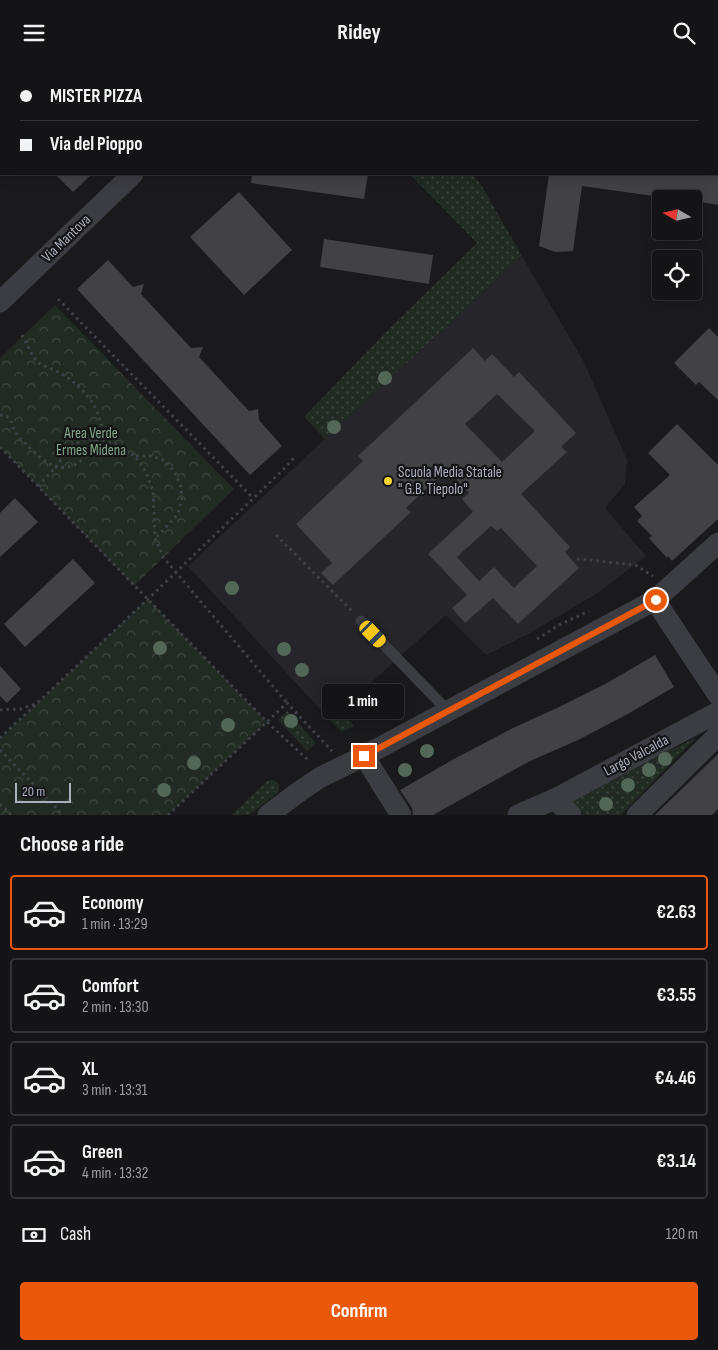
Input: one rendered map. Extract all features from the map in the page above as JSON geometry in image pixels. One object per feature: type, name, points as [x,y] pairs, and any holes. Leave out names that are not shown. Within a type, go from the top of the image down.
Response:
[{"type":"street","name":"Via Mantova","points":[[0,302],[132,175]]},
{"type":"street","points":[[268,815],[321,777],[364,756],[656,600],[718,543]]},
{"type":"street","points":[[656,600],[718,695]]},
{"type":"street","name":"Largo Valcalda","points":[[518,815],[555,799],[718,712]]},
{"type":"street","points":[[637,815],[716,737],[718,732]]},
{"type":"street","points":[[364,756],[401,815]]},
{"type":"street","points":[[555,799],[571,815]]},
{"type":"lane","points":[[361,621],[448,711]]},
{"type":"path","points":[[58,299],[253,498]]},
{"type":"path","points":[[0,415],[6,415],[24,442],[45,461],[56,467],[75,465],[97,448],[103,440],[100,418],[94,404],[83,390],[58,372],[40,363],[21,334]]},
{"type":"path","points":[[38,486],[72,446],[81,441],[89,439],[103,440],[118,445],[135,456],[146,472],[153,491],[155,538],[163,557],[287,703],[337,757]]},
{"type":"path","points":[[0,447],[267,722],[315,767]]},
{"type":"path","points":[[0,738],[176,573],[296,455]]},
{"type":"path","points":[[135,456],[151,456],[164,460],[175,472],[181,487],[182,499],[178,514],[155,538]]},
{"type":"path","points":[[276,535],[361,621]]},
{"type":"path","points":[[577,559],[635,565],[656,578]]},
{"type":"path","points":[[0,711],[20,709],[38,703]]},
{"type":"path","points":[[168,815],[287,703]]},
{"type":"path","points":[[0,750],[63,815]]},
{"type":"path","points":[[0,804],[11,815]]},
{"type":"shaded area","points":[[522,256],[584,362],[627,460],[625,484],[605,508],[646,556],[598,593],[530,633],[486,655],[446,615],[330,720],[188,566]]},
{"type":"green space","points":[[411,175],[473,175],[480,183],[522,256],[325,439],[304,417],[386,332],[477,243]]},
{"type":"green space","name":"Area Verde Ermes Midena","points":[[55,305],[234,489],[134,586],[0,447],[0,358]]},
{"type":"green space","points":[[148,599],[267,722],[168,815],[0,815],[0,738]]},
{"type":"green space","points":[[342,710],[354,726],[342,732],[330,720]]},
{"type":"green space","points":[[287,711],[316,743],[307,751],[278,720]]},
{"type":"green space","points":[[696,738],[621,815],[584,815],[567,798]]},
{"type":"green space","points":[[271,780],[279,785],[279,790],[276,794],[249,815],[231,815],[267,781]]},
{"type":"building","points":[[56,175],[91,175],[73,192]]},
{"type":"building","points":[[252,175],[368,175],[364,199],[251,183]]},
{"type":"building","points":[[549,175],[718,175],[718,205],[702,202],[702,190],[652,190],[652,196],[582,186],[573,251],[555,252],[539,246]]},
{"type":"building","points":[[239,192],[292,250],[244,295],[190,237]]},
{"type":"building","points":[[324,239],[433,255],[429,284],[320,267]]},
{"type":"building","points":[[108,260],[133,287],[144,284],[141,294],[191,348],[203,347],[199,357],[249,411],[258,409],[259,420],[282,446],[250,475],[77,289]]},
{"type":"building","points":[[709,328],[718,337],[718,400],[699,382],[696,385],[674,363]]},
{"type":"building","name":"Scuola Media Statale \" G.B. Tiepolo\"","points":[[473,348],[485,361],[492,354],[514,377],[519,372],[576,433],[561,447],[567,452],[521,494],[570,547],[565,552],[579,568],[518,624],[493,598],[465,623],[452,608],[467,595],[428,554],[473,512],[462,499],[469,493],[447,469],[406,508],[411,512],[333,585],[321,573],[332,563],[296,524],[363,461],[358,456]],"holes":[[[497,394],[535,431],[502,462],[465,424]],[[491,526],[497,531],[501,528],[537,566],[514,588],[494,567],[479,581],[457,557]]]},
{"type":"building","points":[[677,424],[718,465],[718,519],[672,561],[649,538],[652,536],[637,521],[642,516],[634,507],[670,475],[648,453]]},
{"type":"building","points":[[15,498],[38,522],[0,557],[0,513]]},
{"type":"building","points":[[73,559],[95,583],[25,647],[4,624]]},
{"type":"building","points":[[655,655],[674,687],[578,740],[528,762],[433,815],[413,815],[412,808],[400,790],[511,729],[607,683]]},
{"type":"building","points":[[0,666],[21,689],[7,703],[0,696]]},
{"type":"building","points":[[718,754],[718,809],[712,815],[655,815]]},
{"type":"place","name":"Scuola Media Statale \" G.B. Tiepolo\"","points":[[388,481]]},
{"type":"route","points":[[364,756],[656,600]]}]
